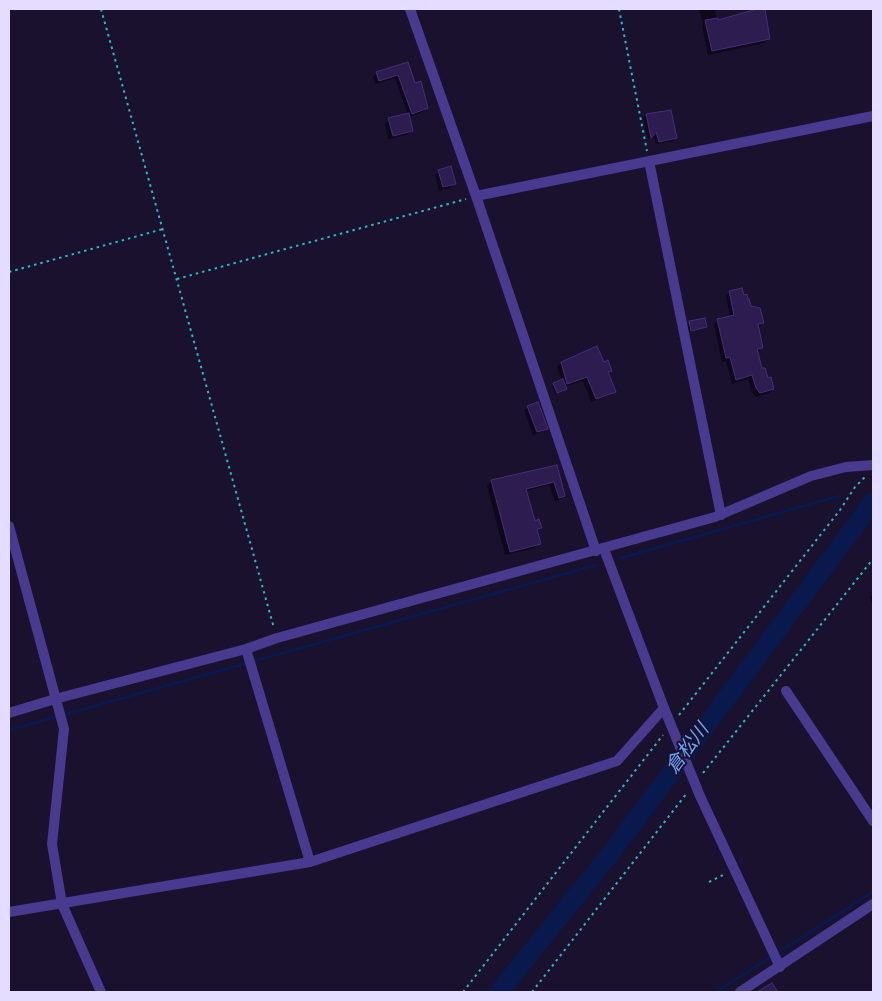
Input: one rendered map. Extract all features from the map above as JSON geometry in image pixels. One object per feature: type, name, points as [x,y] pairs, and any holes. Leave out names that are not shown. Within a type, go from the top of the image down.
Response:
[{"type":"street","points":[[410,9],[600,550],[700,796],[778,964]]},
{"type":"street","points":[[476,196],[873,116]]},
{"type":"street","points":[[649,161],[720,515]]},
{"type":"street","points":[[9,713],[57,704],[247,652],[277,638],[600,550],[720,515],[811,476],[846,467],[870,470]]},
{"type":"street","points":[[9,526],[64,729],[52,844],[62,904],[101,992]]},
{"type":"street","points":[[247,652],[310,862]]},
{"type":"street","points":[[786,691],[873,821]]},
{"type":"street","points":[[9,912],[310,862],[617,761],[664,708]]},
{"type":"street","points":[[740,992],[778,964],[873,904]]},
{"type":"path","points":[[100,9],[277,638]]},
{"type":"path","points":[[618,9],[649,161]]},
{"type":"path","points":[[177,279],[476,196]]},
{"type":"path","points":[[9,272],[163,229]]},
{"type":"path","points":[[463,992],[870,470]]},
{"type":"path","points":[[532,992],[873,559]]},
{"type":"path","points":[[709,882],[722,876]]},
{"type":"building","points":[[757,9],[765,9],[770,39],[712,51],[705,20],[718,18],[718,20]]},
{"type":"building","points":[[408,62],[415,83],[421,81],[428,108],[412,114],[398,75],[379,81],[376,72]]},
{"type":"building","points":[[671,110],[677,138],[659,142],[656,132],[651,138],[646,114]]},
{"type":"building","points":[[409,113],[413,131],[393,136],[388,118]]},
{"type":"building","points":[[451,166],[456,184],[443,187],[438,170]]},
{"type":"building","points":[[742,288],[744,295],[747,294],[751,306],[760,308],[764,323],[758,324],[763,348],[757,349],[762,368],[765,368],[768,378],[771,377],[774,389],[760,393],[756,388],[752,375],[736,380],[730,357],[726,358],[717,319],[734,315],[729,291]]},
{"type":"building","points":[[705,318],[707,327],[691,331],[689,321]]},
{"type":"building","points":[[597,346],[604,362],[608,360],[612,371],[608,372],[616,392],[596,399],[587,377],[567,384],[561,362]]},
{"type":"building","points":[[563,379],[567,389],[557,393],[553,383]]},
{"type":"building","points":[[538,402],[548,429],[537,432],[527,406]]},
{"type":"building","points":[[557,465],[565,496],[559,498],[554,482],[526,489],[535,521],[539,519],[542,528],[537,529],[541,544],[510,552],[491,480]]},
{"type":"building","points":[[772,983],[778,992],[757,992]]},
{"type":"waterway","points":[[621,558],[839,496]]},
{"type":"waterway","name":"倉松川","points":[[499,992],[611,853],[873,502]]},
{"type":"waterway","points":[[9,730],[596,565]]},
{"type":"waterway","points":[[716,992],[873,892]]}]
